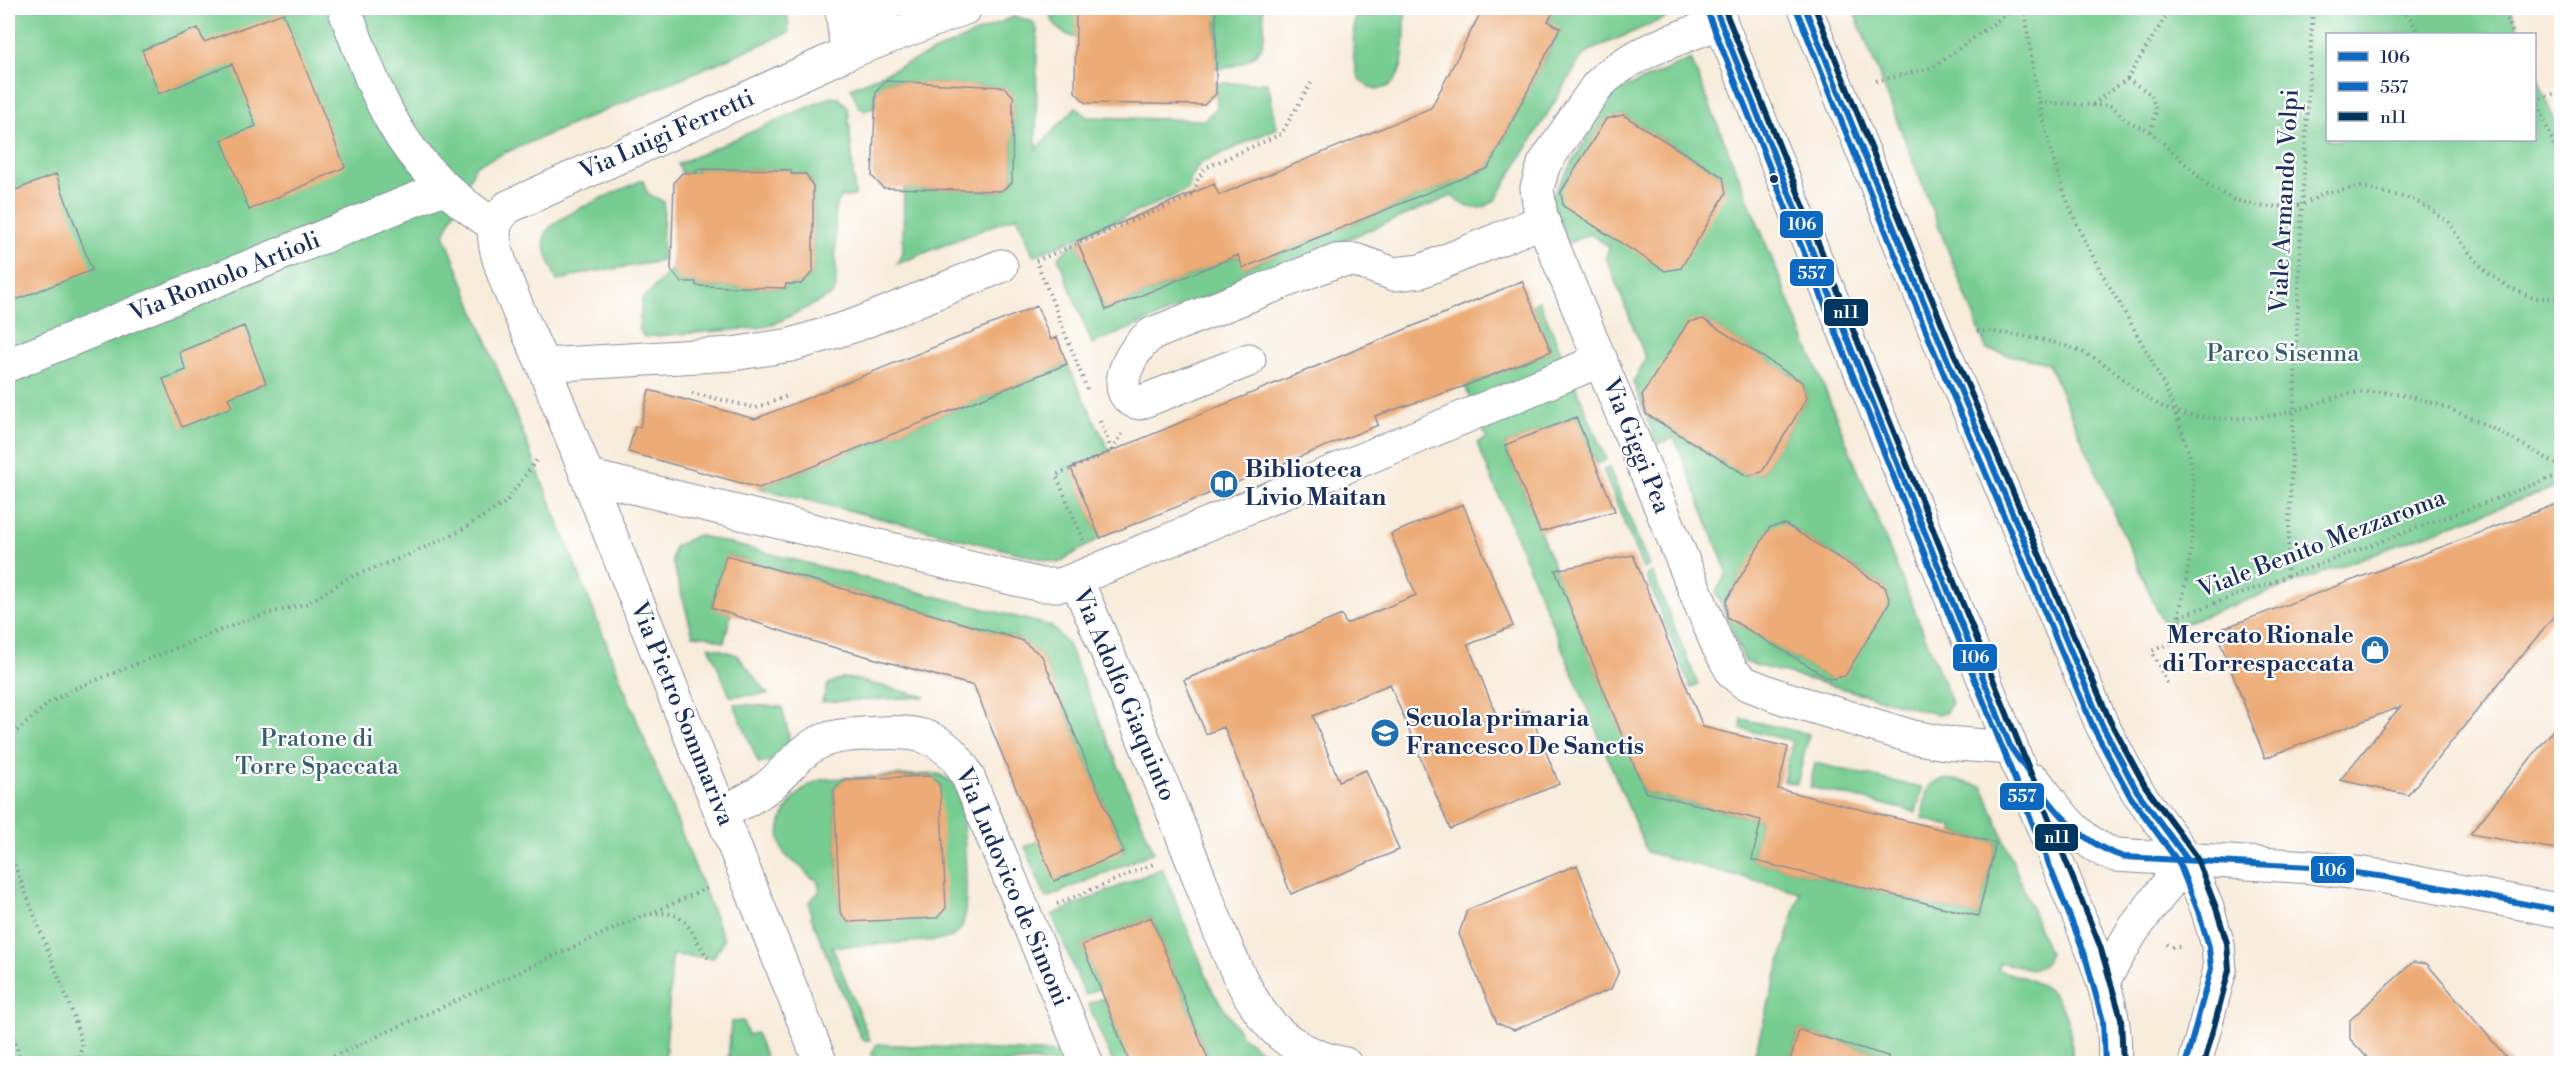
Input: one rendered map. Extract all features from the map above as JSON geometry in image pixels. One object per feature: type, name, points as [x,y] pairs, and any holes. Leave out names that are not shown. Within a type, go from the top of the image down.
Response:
[{"type":"street","points":[[344,8],[376,91],[413,156],[443,188],[495,226]]},
{"type":"street","points":[[842,8],[847,53]]},
{"type":"street","points":[[847,53],[864,28],[883,8]]},
{"type":"street","name":"Via Luigi Ferretti","points":[[495,226],[508,207],[847,53],[965,8]]},
{"type":"street","points":[[1805,8],[1940,342],[2102,725],[2137,791],[2187,859],[2211,922],[2220,963],[2219,976],[2194,1064]]},
{"type":"street","points":[[1718,15],[2103,981],[2114,1034],[2114,1064]]},
{"type":"street","name":"Via Giggi Pea","points":[[1718,15],[1636,57],[1608,75],[1597,86],[1544,164],[1539,176],[1538,202],[1543,221],[1718,646],[1733,673],[1745,683],[1778,696],[1913,737],[1945,743],[2012,748]]},
{"type":"street","name":"Via Romolo Artioli","points":[[8,365],[443,188]]},
{"type":"street","points":[[1250,360],[1139,404],[1134,402],[1125,391],[1125,371],[1130,358],[1138,344],[1159,331],[1336,261],[1355,260],[1394,274],[1421,271],[1543,221]]},
{"type":"street","name":"Via Pietro Sommariva","points":[[495,226],[501,266],[722,812],[820,1064]]},
{"type":"street","points":[[543,365],[732,354],[791,345],[856,325],[1001,266]]},
{"type":"street","points":[[1086,575],[1601,360]]},
{"type":"street","name":"Via Adolfo Giaquinto","points":[[587,476],[1041,585],[1060,585],[1086,575],[1188,850],[1226,945],[1259,1010],[1282,1035],[1307,1053],[1345,1064]]},
{"type":"street","name":"Via Ludovico de Simoni","points":[[722,812],[758,793],[806,750],[823,740],[900,731],[927,737],[941,744],[954,754],[962,765],[1087,1064]]},
{"type":"street","points":[[2012,748],[2073,828],[2095,847],[2124,857],[2284,865],[2343,871],[2562,911]]},
{"type":"street","points":[[2103,981],[2133,930],[2187,859]]},
{"type":"path","points":[[1876,81],[1932,68],[2004,16],[2019,8]]},
{"type":"path","points":[[2025,8],[2031,66],[2046,135],[2072,213],[2097,264],[2128,316],[2175,412],[2192,462],[2193,522],[2185,589],[2178,617]]},
{"type":"path","points":[[2092,105],[2127,79],[2170,8]]},
{"type":"path","name":"Viale Armando Volpi","points":[[2287,576],[2292,411],[2313,8]]},
{"type":"path","points":[[2395,8],[2410,18],[2419,33]]},
{"type":"path","points":[[2503,8],[2513,33]]},
{"type":"path","points":[[2127,79],[2152,95],[2156,112],[2151,132]]},
{"type":"path","points":[[1001,266],[1036,261],[1194,195],[1201,175],[1212,164],[1281,135],[1311,83]]},
{"type":"path","points":[[2562,91],[2536,100],[2562,166]]},
{"type":"path","points":[[2039,102],[2112,106],[2127,121],[2151,132],[2207,184],[2234,200],[2265,207],[2302,205],[2325,193],[2362,187],[2411,199],[2431,209],[2449,223],[2485,271],[2510,288],[2535,298],[2562,298]]},
{"type":"path","points":[[1036,261],[1076,363]]},
{"type":"path","points":[[1977,331],[2059,344],[2103,363],[2135,390],[2175,412],[2252,420],[2353,393],[2385,392],[2419,400],[2462,415],[2562,467]]},
{"type":"path","points":[[689,393],[756,408],[787,396]]},
{"type":"path","points":[[1086,575],[1056,475],[1112,451]]},
{"type":"path","points":[[8,739],[49,703],[74,689],[237,623],[308,603],[348,578],[406,556],[458,532],[505,503],[538,458]]},
{"type":"path","name":"Viale Benito Mezzaroma","points":[[2167,683],[2151,651],[2180,639],[2178,617],[2562,474]]},
{"type":"path","points":[[8,848],[56,968],[82,1044],[79,1058],[70,1064]]},
{"type":"path","points":[[1026,917],[1188,850]]},
{"type":"path","points":[[317,1064],[448,1002],[708,888]]},
{"type":"path","points":[[647,915],[663,911],[675,914],[684,920],[708,958]]},
{"type":"path","points":[[8,1020],[22,1064]]},
{"type":"green space","name":"Pratone di Torre Spaccata","points":[[8,8],[787,8],[789,32],[476,165],[444,234],[724,940],[713,958],[672,955],[665,1063],[8,1063]]},
{"type":"green space","points":[[1047,8],[1263,8],[1264,37],[1261,48],[1251,58],[1237,65],[1216,69],[1217,22],[1205,12],[1077,38],[1065,34],[1058,28]]},
{"type":"green space","points":[[1355,8],[1405,8],[1403,58],[1400,71],[1394,81],[1385,87],[1370,87],[1358,76],[1353,49]]},
{"type":"green space","points":[[1556,8],[1668,8],[1672,15],[1589,51],[1581,58],[1496,199],[1490,204],[1479,208],[1469,207],[1452,196],[1092,344],[1058,257],[1077,241],[1106,310],[1238,255],[1244,268],[1488,168],[1560,29],[1548,21]]},
{"type":"green space","name":"Parco Sisenna","points":[[1853,8],[2510,8],[2521,33],[2326,33],[2326,141],[2536,141],[2536,73],[2561,140],[2561,485],[2166,630],[2048,363],[1987,350]]},
{"type":"green space","points":[[1015,16],[1033,22],[1037,30],[1036,149],[1076,107],[1087,117],[1204,120],[1217,108],[1216,83],[1268,83],[1277,128],[1199,164],[1188,190],[1034,256],[1017,216],[897,264],[903,253],[904,188],[1001,191],[1012,183],[1013,96],[1003,87],[886,81],[876,92],[875,106],[865,111],[859,107],[851,88]]},
{"type":"green space","points":[[1691,59],[1952,703],[1945,713],[1936,714],[1745,662],[1716,592],[1727,572],[1679,449],[1674,438],[1657,444],[1633,382],[1646,359],[1606,257],[1609,246],[1590,234],[1568,243],[1551,198],[1614,93]],"holes":[[[1623,115],[1723,177],[1726,193],[1562,192],[1606,119]],[[1703,319],[1802,382],[1807,398],[1762,472],[1747,476],[1646,414],[1642,395]],[[1785,524],[1885,587],[1890,602],[1830,679],[1727,617],[1726,601]]]},
{"type":"green space","points":[[831,97],[839,98],[848,107],[855,196],[841,197],[835,208],[836,288],[832,295],[776,323],[757,328],[644,337],[639,329],[642,299],[671,270],[681,282],[696,282],[697,286],[785,288],[786,284],[801,284],[813,272],[813,186],[806,174],[791,174],[791,170],[697,169],[697,173],[682,173],[678,164]]},
{"type":"green space","points":[[643,180],[647,193],[664,202],[662,259],[657,262],[585,273],[557,281],[545,244],[546,233],[551,226],[575,211]]},
{"type":"green space","points":[[1539,301],[1568,368],[1474,408],[1465,386],[1551,351],[1532,305]]},
{"type":"green space","points":[[1067,364],[1110,452],[1071,468],[1100,538],[1058,563],[759,488]]},
{"type":"green space","points":[[1572,377],[1606,460],[1596,464],[1576,417],[1505,445],[1645,792],[1761,820],[1752,860],[1978,916],[1996,843],[1953,832],[1954,827],[1922,819],[1926,794],[1934,783],[1940,780],[1955,780],[1983,787],[2049,953],[2047,961],[2036,968],[2021,968],[2000,962],[1998,970],[2038,983],[2058,1001],[2070,1031],[2072,1063],[1913,1063],[1799,1030],[1789,1063],[1752,1063],[1800,892],[1647,852],[1477,443],[1487,439],[1478,417]]},
{"type":"green space","points":[[1609,467],[1649,566],[1643,569],[1603,470]]},
{"type":"green space","points":[[697,535],[1051,626],[1068,645],[1154,852],[1046,898],[1025,847],[1038,841],[1124,852],[1042,656],[1021,640],[727,555],[712,607],[731,614],[724,642],[707,636],[693,635],[672,560],[674,547]]},
{"type":"green space","points":[[1652,572],[1698,685],[1691,688],[1646,575]]},
{"type":"green space","points":[[709,646],[737,655],[768,694],[730,696]]},
{"type":"green space","points":[[842,678],[926,697],[822,702],[828,684]]},
{"type":"green space","points":[[734,704],[782,707],[790,749],[778,760],[759,764]]},
{"type":"green space","points":[[1742,719],[1809,734],[1797,784],[1783,781],[1793,741],[1741,729]]},
{"type":"green space","points":[[1815,763],[1922,788],[1916,812],[1810,787]]},
{"type":"green space","points":[[938,774],[954,784],[961,809],[966,899],[962,926],[958,932],[950,938],[940,940],[832,947],[870,1040],[862,1040],[811,917],[809,902],[820,891],[817,879],[786,856],[780,840],[783,817],[796,796],[815,782],[825,779]],"holes":[[[931,776],[940,786],[848,922],[840,912],[834,789],[845,779]]]},
{"type":"green space","points":[[1162,868],[1213,992],[1242,1036],[1277,1063],[1210,1063],[1151,917],[1082,945],[1100,988],[1085,995],[1052,915]]},
{"type":"green space","points":[[1104,998],[1130,1063],[1113,1063],[1088,1004]]},
{"type":"green space","points":[[743,1021],[748,1035],[756,1033],[768,1063],[728,1063],[731,1022]]},
{"type":"green space","points":[[877,1044],[1057,1053],[1063,1054],[1067,1063],[1039,1061],[990,1064],[896,1063],[889,1057],[874,1059],[871,1055]]},
{"type":"building","points":[[1076,8],[1216,8],[1216,94],[1204,105],[1086,103],[1075,92]]},
{"type":"building","points":[[1483,8],[1556,8],[1548,21],[1560,28],[1488,168],[1243,268],[1238,255],[1106,310],[1077,241],[1214,184],[1219,195],[1431,108]]},
{"type":"building","points":[[283,13],[345,167],[249,210],[222,140],[256,126],[232,64],[159,94],[142,50],[198,28],[204,42]]},
{"type":"building","points":[[886,81],[1004,87],[1013,96],[1012,183],[1001,191],[883,188],[872,176],[876,92]]},
{"type":"building","points":[[1623,115],[1723,177],[1726,193],[1681,268],[1665,271],[1563,206],[1561,192],[1606,119]]},
{"type":"building","points":[[697,169],[791,170],[791,174],[806,174],[813,186],[813,272],[801,284],[786,284],[785,288],[696,286],[696,282],[681,282],[671,270],[674,182],[682,173],[697,173]]},
{"type":"building","points":[[56,174],[92,270],[8,303],[8,193]]},
{"type":"building","points":[[1522,281],[1551,351],[1465,386],[1375,416],[1378,425],[1100,538],[1071,468]]},
{"type":"building","points":[[1037,306],[1051,340],[1057,337],[1067,364],[759,488],[628,452],[635,426],[640,427],[649,390],[755,419]]},
{"type":"building","points":[[1703,319],[1802,382],[1807,398],[1762,472],[1747,476],[1646,414],[1642,395],[1688,322]]},
{"type":"building","points":[[244,326],[266,383],[228,398],[232,407],[182,427],[163,379],[186,370],[179,352]]},
{"type":"building","points":[[1576,417],[1615,511],[1540,532],[1505,445]]},
{"type":"building","name":"Mercato Rionale di Torrespaccata","points":[[2562,502],[2562,606],[2408,795],[2340,780],[2400,707],[2265,758],[2216,631]]},
{"type":"building","points":[[1463,504],[1513,626],[1468,645],[1499,722],[1529,710],[1559,784],[1450,829],[1390,684],[1313,716],[1339,781],[1366,770],[1399,850],[1291,894],[1224,727],[1206,734],[1184,680],[1342,615],[1346,624],[1416,595],[1391,534]]},
{"type":"building","points":[[1785,524],[1885,587],[1890,602],[1845,676],[1830,679],[1727,617],[1726,601],[1770,527]]},
{"type":"building","points":[[726,555],[1021,640],[1042,656],[1124,852],[1054,881],[974,686],[818,643],[712,608]]},
{"type":"building","points":[[1633,555],[1703,727],[1788,747],[1778,789],[1996,843],[1978,916],[1752,860],[1761,820],[1645,792],[1555,570]]},
{"type":"building","points":[[2562,719],[2562,850],[2470,834]]},
{"type":"building","points":[[931,776],[940,785],[946,908],[937,918],[848,922],[840,912],[834,789],[845,779]]},
{"type":"building","points":[[1577,865],[1619,971],[1611,989],[1514,1030],[1497,1023],[1459,934],[1467,910]]},
{"type":"building","points":[[1151,917],[1210,1064],[1130,1064],[1082,945]]},
{"type":"building","points":[[2413,962],[2427,964],[2512,1064],[2373,1064],[2350,1039],[2350,1020]]},
{"type":"building","points":[[1799,1030],[1888,1056],[1887,1064],[1789,1064]]},
{"type":"transit line","name":"106","points":[[1715,8],[2011,748],[2059,813],[2088,839],[2124,857],[2311,867],[2386,877],[2562,911]]},
{"type":"transit line","name":"n11","points":[[1724,8],[2100,946],[2121,1018],[2123,1064]]},
{"type":"transit line","name":"106","points":[[1805,8],[1940,342],[2102,725],[2137,791],[2187,859]]},
{"type":"transit line","name":"n11","points":[[1815,8],[1948,339],[2110,721],[2145,786],[2195,854],[2215,905],[2227,943],[2229,970],[2204,1064]]},
{"type":"transit line","name":"557","points":[[1707,11],[2084,952],[2103,1021],[2105,1064]]},
{"type":"transit line","name":"557","points":[[1797,11],[1932,346],[2094,729],[2130,796],[2179,863],[2198,911],[2209,947],[2211,969],[2186,1062]]},
{"type":"place","name":"Biblioteca Livio Maitan","points":[[1224,484]]},
{"type":"place","name":"Mercato Rionale di Torrespaccata","points":[[2375,650]]},
{"type":"place","name":"Scuola primaria Francesco De Sanctis","points":[[1385,733]]}]
